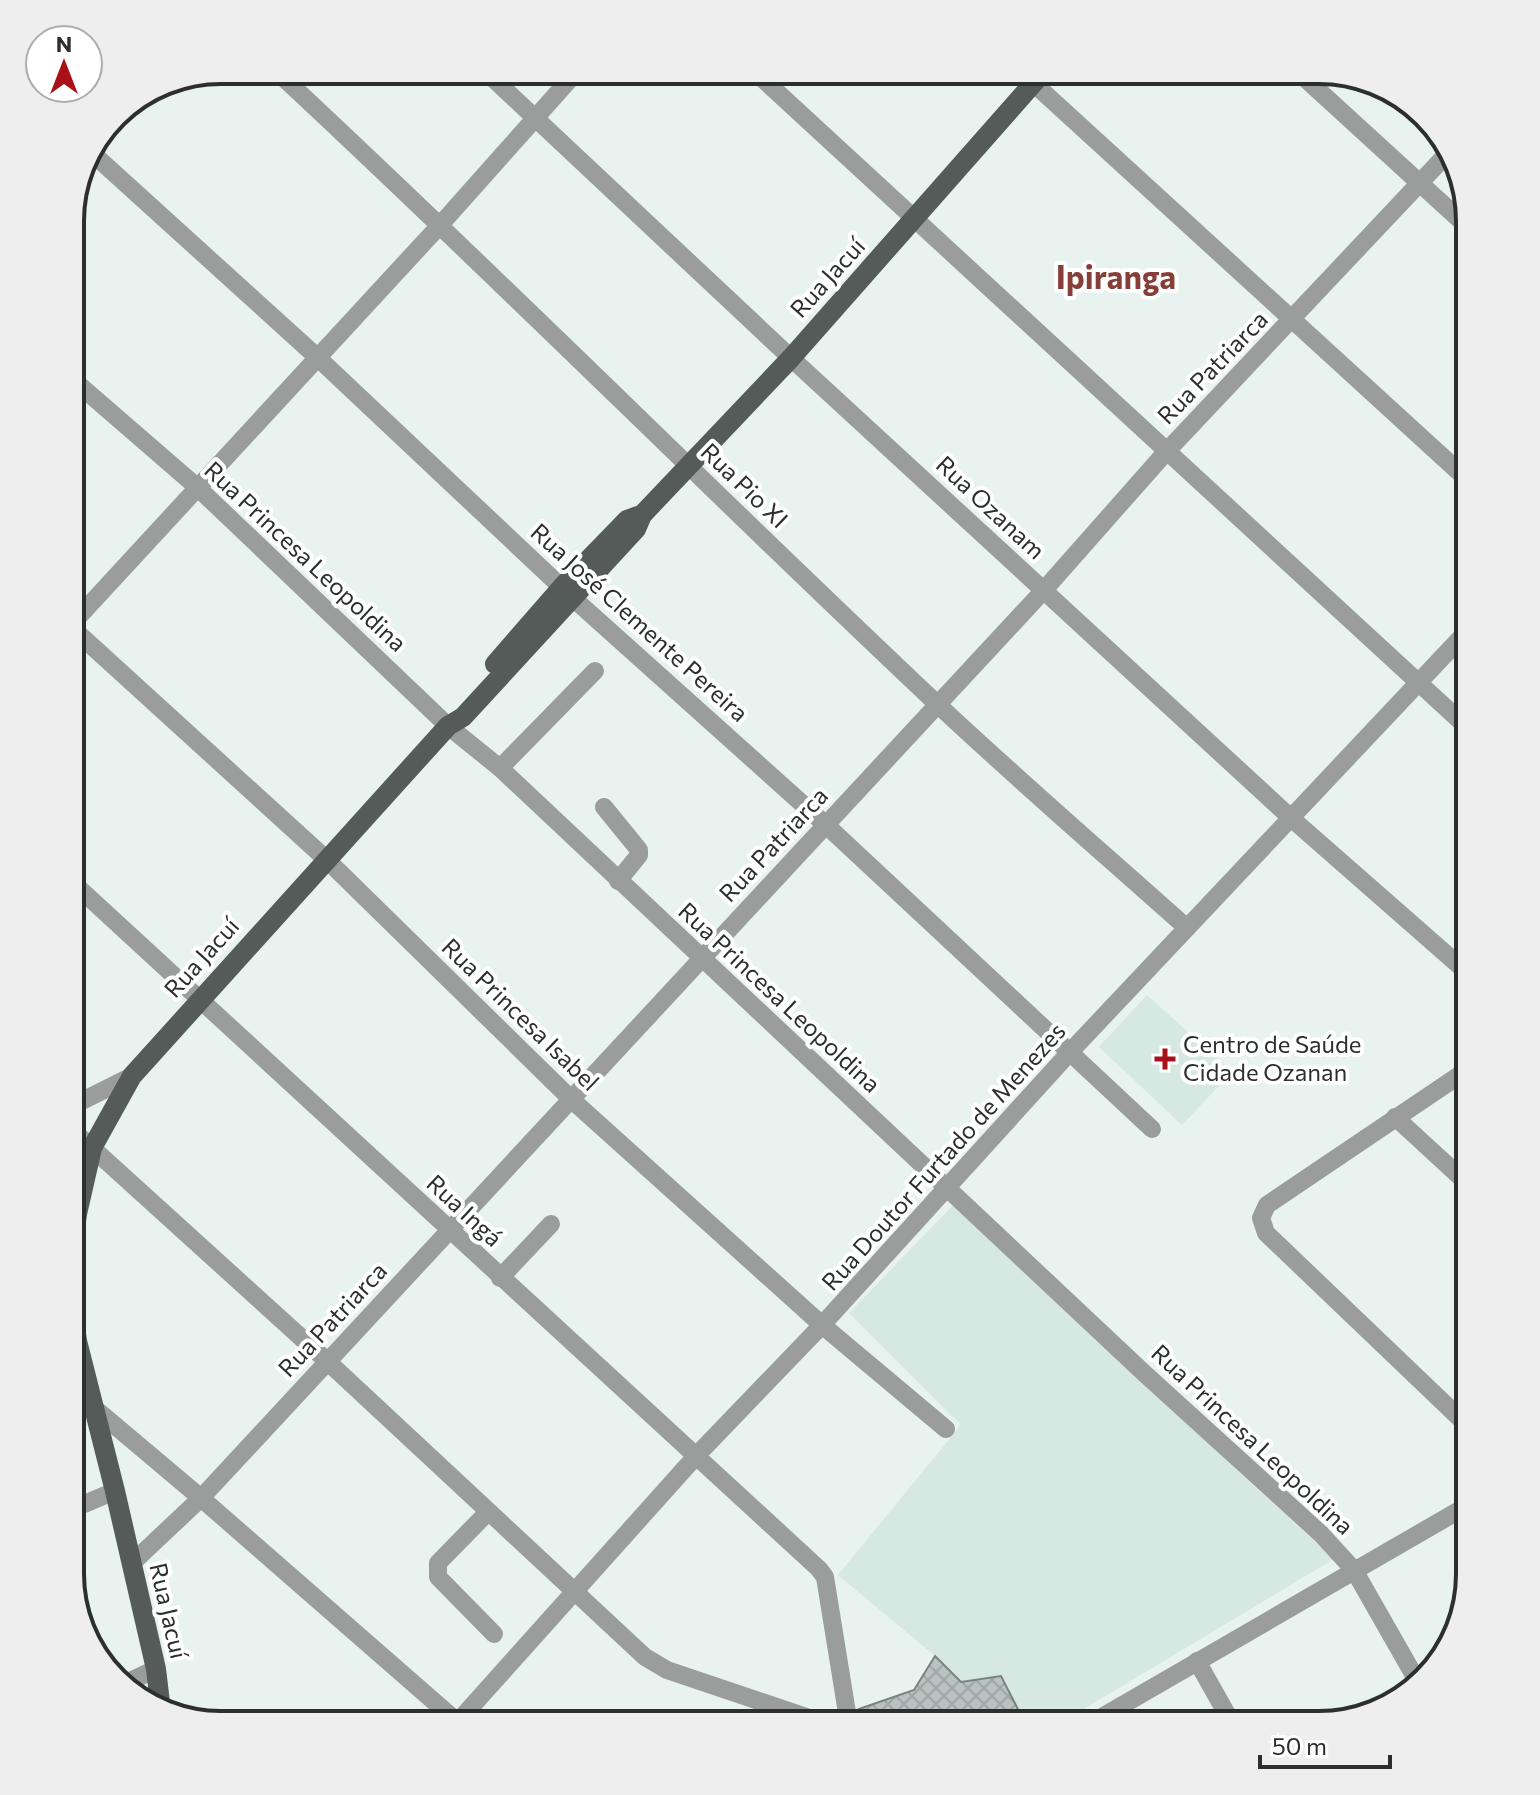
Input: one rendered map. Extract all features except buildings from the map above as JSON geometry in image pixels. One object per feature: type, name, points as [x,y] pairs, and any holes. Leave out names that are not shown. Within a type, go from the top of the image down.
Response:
[{"type":"main road","name":"Rua Jacuí","points":[[84,1183],[92,1148],[132,1076],[448,726],[457,709],[568,593],[627,520],[642,515],[791,358],[915,219],[1025,84]]},
{"type":"main road","name":"Rua Jacuí","points":[[84,1370],[115,1491],[156,1669],[159,1696]]},
{"type":"street","name":"Rua Pio XI","points":[[290,84],[441,224],[689,468],[937,704],[1187,928]]},
{"type":"street","name":"Rua Ozanam","points":[[499,84],[791,358],[1291,818],[1456,963]]},
{"type":"street","points":[[84,611],[441,224],[565,84]]},
{"type":"street","points":[[768,84],[1456,717]]},
{"type":"street","points":[[1042,84],[1456,469]]},
{"type":"street","points":[[1311,84],[1456,216]]},
{"type":"street","name":"Rua José Clemente Pereira","points":[[103,153],[568,593],[826,825],[1152,1129]]},
{"type":"street","name":"Rua Patriarca","points":[[131,1564],[201,1498],[1044,590],[1166,452],[1442,160]]},
{"type":"street","name":"Rua Princesa Leopoldina","points":[[84,389],[197,487],[448,726],[500,768],[1144,1373],[1289,1504],[1354,1570],[1413,1673]]},
{"type":"street","name":"Rua Princesa Isabel","points":[[84,639],[327,860],[572,1100],[822,1325],[946,1429]]},
{"type":"street","name":"Rua Doutor Furtado de Menezes","points":[[470,1711],[696,1456],[949,1188],[1070,1052],[1456,643]]},
{"type":"street","points":[[500,768],[595,671]]},
{"type":"street","points":[[604,807],[639,850],[639,855],[618,881]]},
{"type":"street","name":"Rua Ingá","points":[[84,893],[825,1577],[847,1711]]},
{"type":"street","points":[[84,1100],[132,1076]]},
{"type":"street","points":[[1456,1077],[1267,1205],[1261,1218],[1266,1233],[1456,1415]]},
{"type":"street","points":[[1395,1117],[1456,1173]]},
{"type":"street","points":[[84,1141],[327,1361],[645,1657],[667,1670],[789,1711]]},
{"type":"street","points":[[500,1278],[551,1224]]},
{"type":"street","points":[[84,1398],[443,1711]]},
{"type":"street","points":[[84,1504],[115,1491]]},
{"type":"street","points":[[488,1512],[436,1568],[438,1577],[494,1634]]},
{"type":"street","points":[[1112,1711],[1456,1512]]},
{"type":"street","points":[[1197,1661],[1225,1711]]},
{"type":"street","points":[[134,1679],[156,1669]]},
{"type":"shaded area","name":"Centro de Saúde Cidade Ozanan","points":[[1147,995],[1232,1072],[1182,1125],[1099,1047]]},
{"type":"shaded area","points":[[958,1200],[1098,1331],[1231,1465],[1334,1559],[1080,1711],[1019,1711],[1001,1676],[961,1682],[935,1656],[838,1575],[961,1425],[849,1313]]},
{"type":"place","name":"Centro de Saúde Cidade Ozanan","points":[[1165,1059]]},
{"type":"district","name":"Ipiranga","points":[[1116,278]]}]
